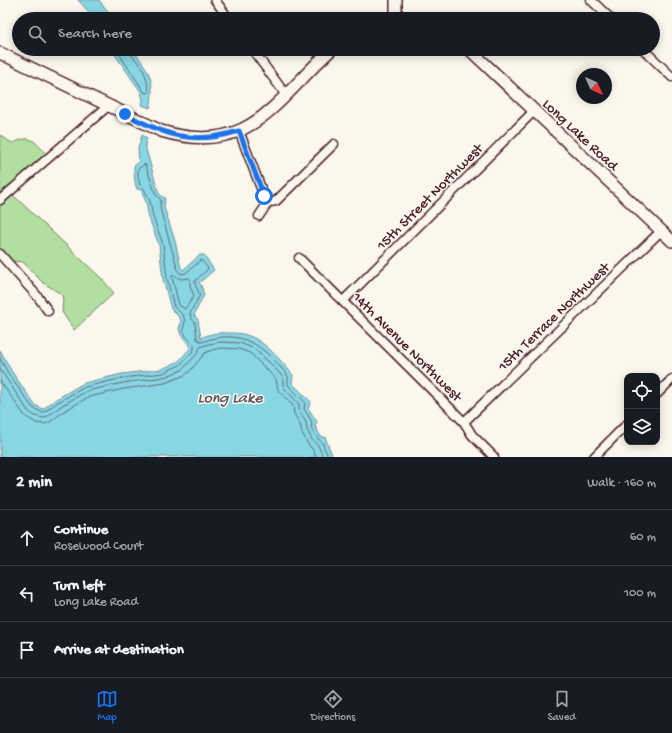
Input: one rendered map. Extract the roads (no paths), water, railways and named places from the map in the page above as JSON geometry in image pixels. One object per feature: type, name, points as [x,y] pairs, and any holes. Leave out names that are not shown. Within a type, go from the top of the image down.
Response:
[{"type":"street","points":[[215,0],[224,12]]},
{"type":"street","points":[[396,0],[396,12]]},
{"type":"street","points":[[592,0],[604,12]]},
{"type":"street","points":[[0,53],[161,131],[186,138],[215,138],[239,131],[257,121],[269,112],[325,56]]},
{"type":"street","points":[[257,56],[286,95]]},
{"type":"street","name":"Long Lake Road","points":[[476,56],[672,241]]},
{"type":"street","points":[[650,56],[672,77]]},
{"type":"street","points":[[0,200],[108,106]]},
{"type":"street","name":"15th Street Northwest","points":[[343,301],[534,110]]},
{"type":"street","points":[[239,131],[264,196],[269,201],[276,201],[334,144]]},
{"type":"street","points":[[258,216],[269,201]]},
{"type":"street","name":"15th Terrace Northwest","points":[[464,422],[661,231]]},
{"type":"street","points":[[0,254],[38,297],[48,311]]},
{"type":"street","name":"14th Avenue Northwest","points":[[299,258],[464,422],[472,435],[494,457]]},
{"type":"street","points":[[660,391],[672,379]]},
{"type":"street","points":[[594,457],[624,427]]},
{"type":"water","points":[[78,0],[99,0],[108,12],[88,12]]},
{"type":"water","points":[[116,56],[138,56],[143,63],[150,76],[152,99],[150,108],[142,105],[143,100],[141,92]]},
{"type":"water","name":"Long Lake","points":[[142,135],[147,138],[145,145],[159,194],[165,198],[164,207],[175,241],[181,268],[183,270],[200,255],[204,255],[214,270],[199,283],[204,295],[194,315],[198,320],[201,338],[217,333],[241,334],[261,342],[267,347],[293,375],[292,383],[311,402],[308,408],[317,422],[315,426],[321,437],[325,437],[332,455],[330,457],[0,457],[0,350],[12,372],[35,405],[43,409],[56,399],[84,383],[122,374],[162,369],[179,361],[191,347],[181,335],[179,329],[181,322],[180,318],[171,309],[163,279],[159,245],[149,218],[146,202],[141,190],[137,189],[135,183],[134,166],[139,162],[138,149]]}]
